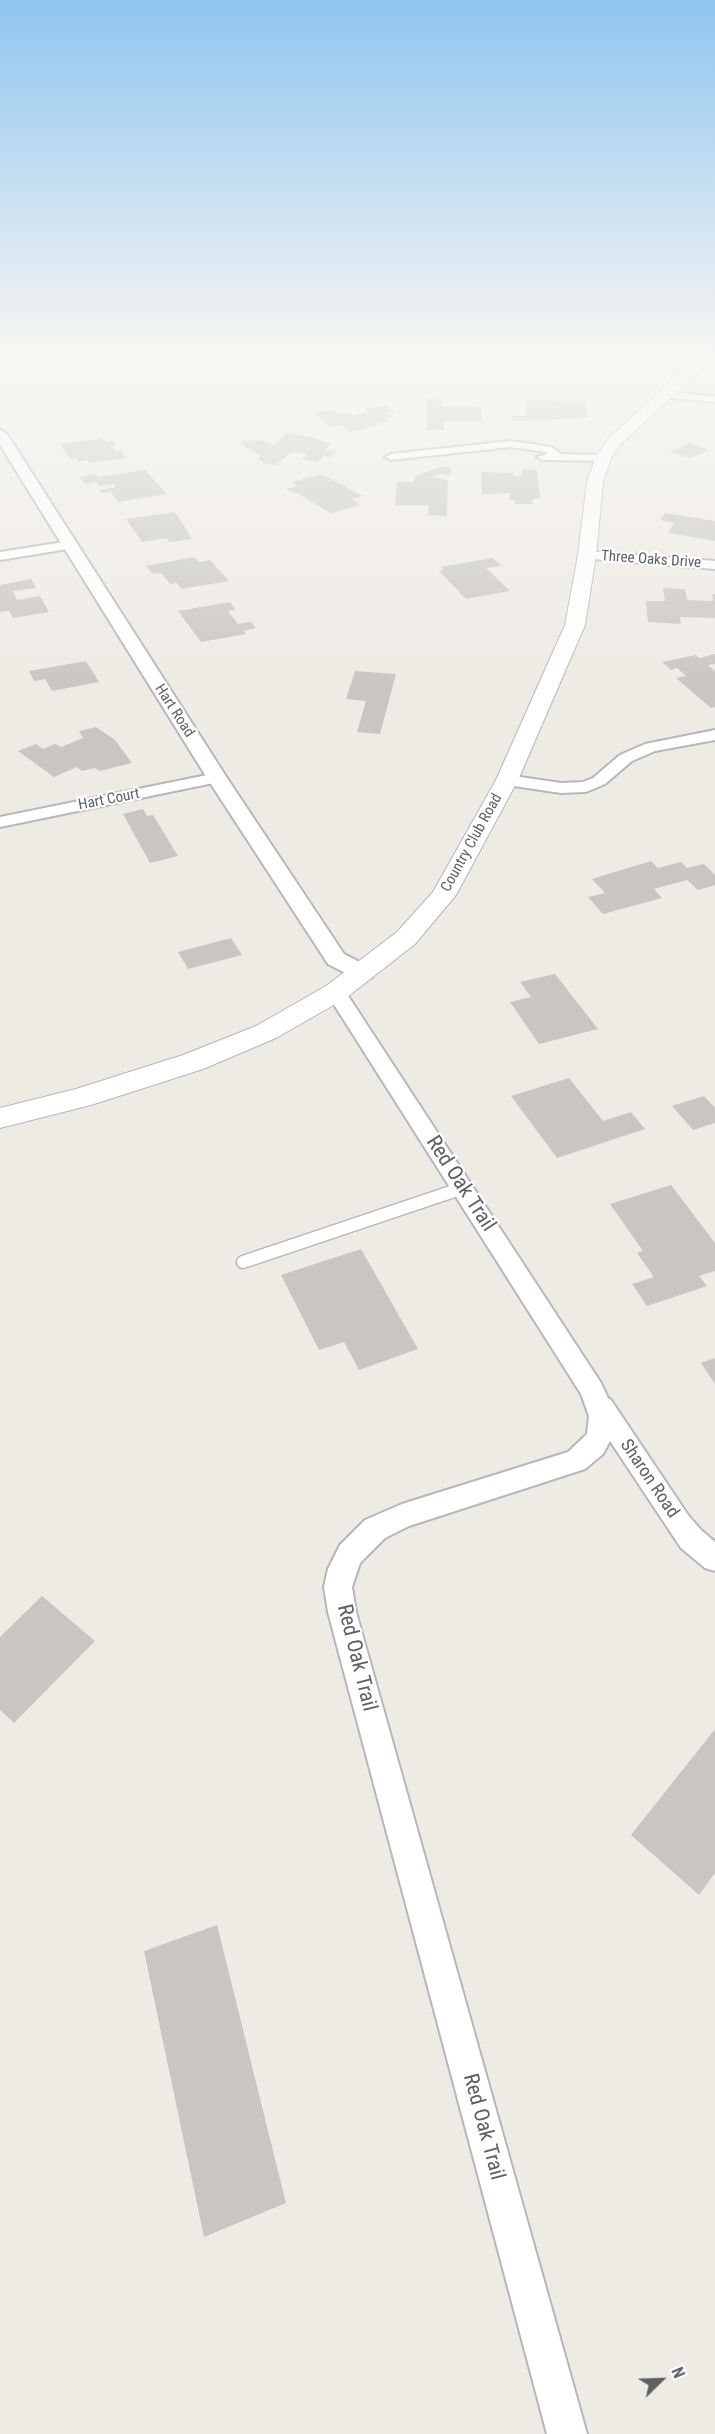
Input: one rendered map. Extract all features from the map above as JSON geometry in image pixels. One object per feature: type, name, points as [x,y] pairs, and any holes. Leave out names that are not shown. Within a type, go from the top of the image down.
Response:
[{"type":"main road","name":"Country Club Road","points":[[0,1118],[81,1098],[193,1062],[266,1032],[336,992],[406,939],[444,895],[507,780],[575,625],[587,555],[595,482],[601,464]]},
{"type":"street","name":"Hart Road","points":[[19,464],[217,778],[336,959],[363,973]]},
{"type":"street","points":[[0,556],[70,545]]},
{"type":"street","name":"Three Oaks Drive","points":[[587,555],[684,561],[715,566]]},
{"type":"street","points":[[507,780],[561,788],[586,787],[599,781],[626,758],[651,747],[715,735]]},
{"type":"street","name":"Hart Court","points":[[0,822],[217,778]]},
{"type":"street","name":"Red Oak Trail","points":[[336,992],[592,1390],[602,1416],[602,1426],[594,1446],[586,1454],[564,1466],[402,1516],[382,1525],[361,1540],[350,1554],[342,1569],[338,1587],[348,1633],[567,2434]]},
{"type":"street","name":"Sharon Road","points":[[592,1390],[630,1453],[678,1522],[691,1539],[715,1559]]},
{"type":"lane","points":[[243,1262],[463,1188]]},
{"type":"building","points":[[441,467],[451,467],[451,475],[440,474],[431,477],[448,480],[447,516],[428,515],[429,505],[395,505],[397,482],[414,482],[415,476]]},
{"type":"building","points":[[522,469],[537,470],[540,499],[532,499],[533,504],[515,504],[515,500],[510,500],[510,493],[482,494],[481,472],[513,473],[514,476],[522,476]]},
{"type":"building","points":[[145,470],[167,494],[118,502],[111,492],[102,493],[99,490],[116,487],[114,484],[99,486],[96,482],[85,484],[79,477],[96,474],[98,477]]},
{"type":"building","points":[[322,474],[363,496],[351,499],[361,505],[331,513],[286,489],[297,486],[292,482]]},
{"type":"building","points":[[175,512],[192,539],[169,542],[167,538],[142,542],[126,519]]},
{"type":"building","points":[[665,513],[715,521],[715,541],[668,533],[674,523],[660,520]]},
{"type":"building","points":[[194,557],[199,562],[210,560],[229,581],[181,589],[177,583],[170,584],[161,573],[153,574],[146,566]]},
{"type":"building","points":[[493,558],[501,566],[486,568],[510,591],[466,599],[439,571],[444,570],[441,567]]},
{"type":"building","points":[[31,579],[36,588],[13,591],[17,600],[40,596],[49,612],[13,618],[9,611],[0,612],[0,585]]},
{"type":"building","points":[[663,588],[685,589],[687,600],[713,601],[712,594],[715,594],[715,618],[680,617],[681,624],[648,622],[646,601],[665,601]]},
{"type":"building","points":[[230,602],[236,610],[228,611],[238,624],[251,622],[256,628],[244,631],[246,634],[201,642],[178,611]]},
{"type":"building","points":[[715,654],[715,664],[708,665],[715,671],[715,707],[711,708],[676,678],[686,676],[677,668],[671,670],[662,662],[696,655],[699,658]]},
{"type":"building","points":[[86,661],[99,682],[52,691],[45,679],[34,681],[29,671]]},
{"type":"building","points":[[355,671],[396,674],[380,734],[357,732],[366,701],[346,699]]},
{"type":"building","points":[[96,727],[115,740],[132,763],[100,771],[95,768],[82,771],[77,767],[54,777],[18,751],[36,744],[43,749],[55,744],[61,747],[83,738],[79,731]]},
{"type":"building","points":[[143,809],[147,816],[153,815],[178,856],[150,863],[123,814]]},
{"type":"building","points":[[651,861],[658,868],[681,862],[687,868],[704,864],[715,875],[715,885],[698,890],[687,880],[654,889],[662,898],[603,914],[588,897],[605,893],[592,879]]},
{"type":"building","points":[[231,938],[242,955],[188,969],[178,952]]},
{"type":"building","points":[[555,974],[598,1029],[539,1044],[510,1002],[531,997],[520,982]]},
{"type":"building","points":[[569,1078],[603,1121],[631,1112],[645,1129],[557,1158],[511,1096]]},
{"type":"building","points":[[704,1096],[715,1108],[715,1123],[693,1130],[672,1106]]},
{"type":"building","points":[[671,1185],[715,1243],[715,1271],[699,1276],[707,1286],[647,1306],[632,1284],[654,1277],[637,1253],[643,1251],[610,1204]]},
{"type":"building","points":[[361,1249],[418,1349],[359,1370],[344,1342],[319,1350],[281,1275]]},
{"type":"building","points":[[715,1358],[715,1384],[701,1363]]},
{"type":"building","points":[[42,1596],[95,1641],[14,1723],[0,1710],[0,1637]]},
{"type":"building","points":[[715,1729],[715,1873],[699,1895],[631,1835]]},
{"type":"building","points":[[217,1925],[286,2203],[204,2237],[144,1951]]}]
